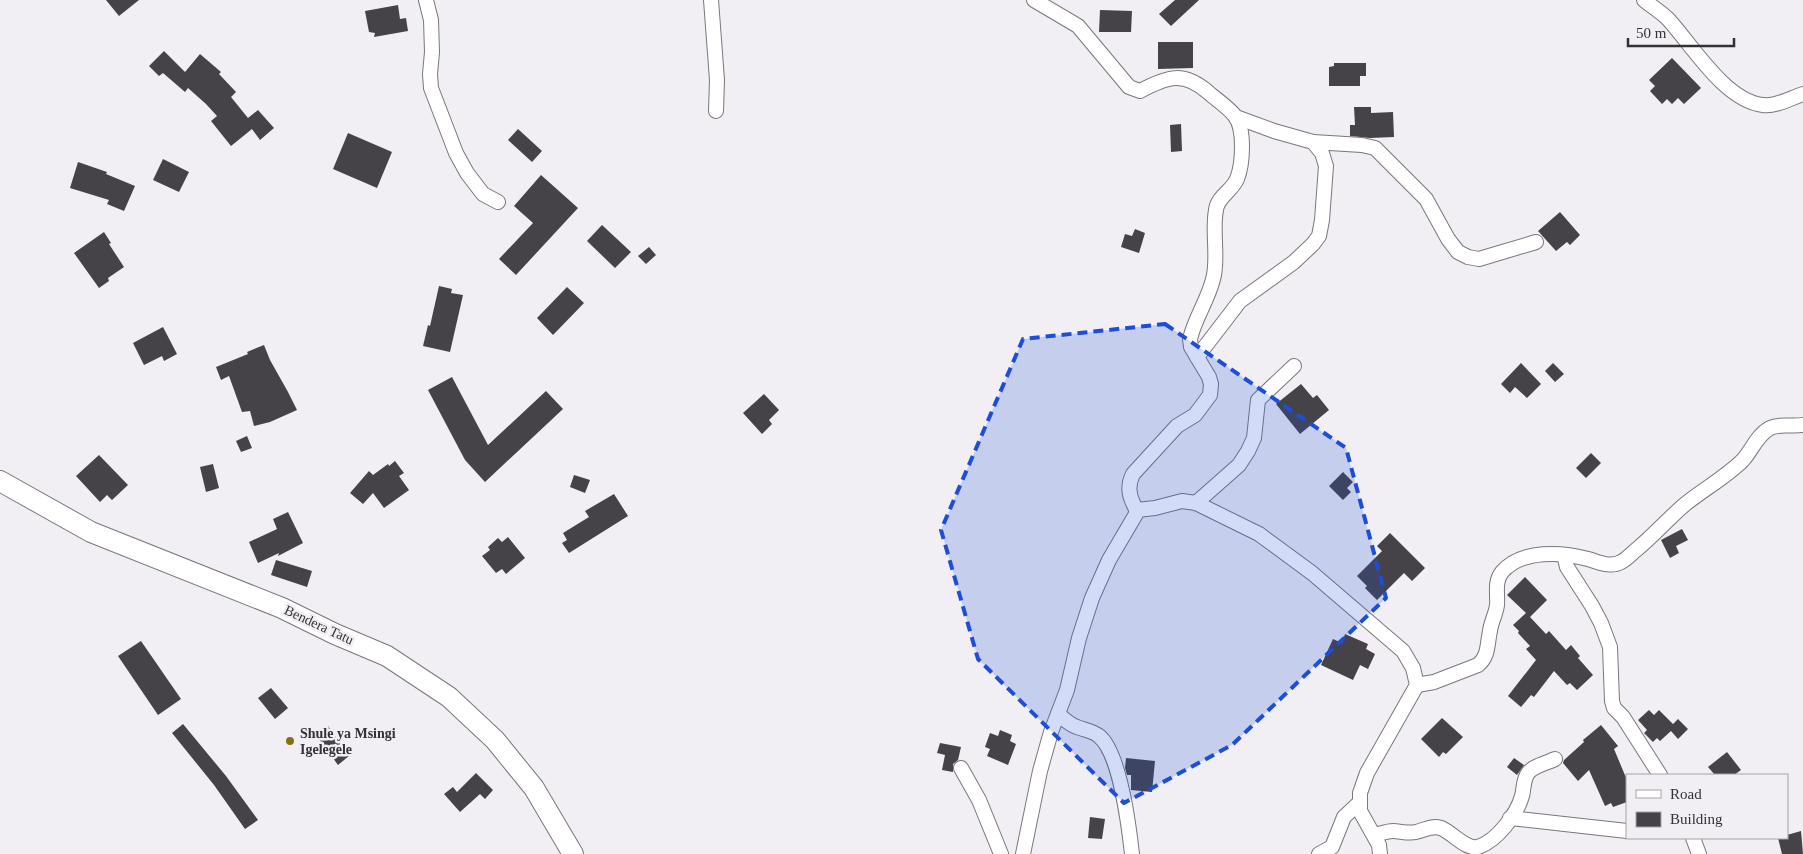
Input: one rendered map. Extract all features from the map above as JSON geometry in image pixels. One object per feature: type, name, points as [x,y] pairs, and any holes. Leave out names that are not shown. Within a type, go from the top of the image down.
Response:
[{"type":"main road","name":"Bendera Tatu","points":[[0,481],[91,532],[282,608],[335,634],[387,656],[449,697],[495,740],[534,788],[565,851]]},
{"type":"street","points":[[426,0],[430,20],[432,52],[431,88],[456,153],[467,173],[483,194],[498,202]]},
{"type":"street","points":[[711,0],[717,80],[716,111]]},
{"type":"street","points":[[1034,0],[1078,26],[1129,87],[1140,91],[1169,78],[1186,78],[1201,86],[1236,117],[1274,131],[1313,142],[1362,145],[1375,148],[1426,199],[1448,239],[1458,252],[1468,257],[1479,259],[1536,242]]},
{"type":"street","points":[[1644,0],[1666,17],[1711,72],[1747,101],[1764,105],[1776,104],[1803,94]]},
{"type":"street","points":[[1023,854],[1040,771],[1067,690],[1079,638],[1092,598],[1109,560],[1133,520],[1136,510],[1132,501],[1129,482],[1133,474],[1177,426],[1196,415],[1210,395],[1211,384],[1209,378],[1190,347],[1190,339],[1214,276],[1216,209],[1218,201],[1229,191],[1237,179],[1243,147],[1236,117]]},
{"type":"street","points":[[1197,357],[1240,300],[1294,262],[1319,236],[1326,166],[1322,153],[1313,142]]},
{"type":"street","points":[[1196,502],[1238,465],[1254,438],[1258,400],[1294,366]]},
{"type":"street","points":[[1417,685],[1434,682],[1482,662],[1486,654],[1489,631],[1497,604],[1496,593],[1502,573],[1511,565],[1526,557],[1552,554],[1586,558],[1610,565],[1621,562],[1652,537],[1683,506],[1716,483],[1743,460],[1758,438],[1770,428],[1786,424],[1803,425]]},
{"type":"street","points":[[1136,510],[1156,508],[1182,501],[1196,502],[1259,534],[1312,573],[1403,652],[1413,668],[1417,685],[1367,773],[1360,793],[1360,811],[1380,846],[1380,854]]},
{"type":"street","points":[[1564,555],[1567,567],[1592,606],[1610,647],[1612,701],[1614,708],[1623,717],[1659,774]]},
{"type":"street","points":[[1058,714],[1075,727],[1099,736],[1107,746],[1123,793],[1132,854]]},
{"type":"street","points":[[1374,835],[1392,831],[1417,832],[1433,827],[1441,828],[1471,847],[1490,847],[1522,798],[1527,774],[1535,768],[1555,760]]},
{"type":"street","points":[[961,768],[979,800],[1001,854]]},
{"type":"street","points":[[1319,854],[1332,847],[1344,817],[1360,802]]},
{"type":"street","points":[[1510,818],[1626,831]]},
{"type":"street","points":[[1693,839],[1699,854]]},
{"type":"highlighted area","points":[[1165,324],[1346,448],[1386,598],[1232,745],[1124,803],[978,659],[941,530],[1023,339]]},
{"type":"building","points":[[106,0],[139,0],[119,16]]},
{"type":"building","points":[[1175,0],[1199,0],[1171,26],[1159,14]]},
{"type":"building","points":[[398,5],[400,19],[406,18],[408,31],[374,37],[375,33],[369,32],[365,11]]},
{"type":"building","points":[[1100,10],[1132,11],[1131,32],[1099,32]]},
{"type":"building","points":[[1158,42],[1193,42],[1193,68],[1158,69]]},
{"type":"building","points":[[164,51],[185,72],[200,54],[221,72],[219,74],[236,92],[231,97],[248,118],[258,110],[274,128],[260,140],[252,129],[231,146],[211,121],[217,116],[206,104],[188,88],[185,92],[163,73],[159,76],[149,66]]},
{"type":"building","points":[[1672,58],[1701,88],[1684,104],[1678,98],[1672,104],[1667,99],[1662,104],[1650,91],[1655,86],[1649,80]]},
{"type":"building","points":[[1334,63],[1366,63],[1366,76],[1360,76],[1360,86],[1329,86],[1329,67],[1334,66]]},
{"type":"building","points":[[1354,107],[1371,107],[1371,113],[1393,112],[1394,137],[1370,138],[1350,136],[1350,125],[1355,125]]},
{"type":"building","points":[[1181,124],[1182,151],[1171,152],[1170,125]]},
{"type":"building","points":[[518,129],[542,151],[532,162],[508,140]]},
{"type":"building","points":[[348,133],[392,152],[377,188],[333,169]]},
{"type":"building","points":[[163,159],[189,172],[179,192],[153,180]]},
{"type":"building","points":[[78,162],[107,172],[106,174],[135,186],[124,211],[107,204],[109,200],[70,188]]},
{"type":"building","points":[[541,175],[578,208],[516,275],[499,259],[533,223],[514,206]]},
{"type":"building","points":[[1560,212],[1580,235],[1570,245],[1567,242],[1556,251],[1538,231]]},
{"type":"building","points":[[602,225],[631,252],[615,268],[587,241]]},
{"type":"building","points":[[1135,229],[1145,233],[1139,253],[1121,247],[1125,234],[1132,236]]},
{"type":"building","points":[[104,232],[111,243],[109,244],[124,267],[108,278],[109,281],[99,288],[74,253]]},
{"type":"building","points":[[649,247],[656,255],[646,264],[638,256]]},
{"type":"building","points":[[439,286],[452,289],[451,293],[463,295],[450,352],[423,346],[428,325],[430,326]]},
{"type":"building","points":[[567,287],[584,303],[553,335],[537,318]]},
{"type":"building","points":[[163,327],[177,354],[164,361],[162,356],[144,365],[133,343]]},
{"type":"building","points":[[264,345],[297,410],[270,422],[254,426],[250,411],[242,412],[229,376],[221,380],[216,367],[248,354],[247,352]]},
{"type":"building","points":[[1521,363],[1541,384],[1527,398],[1515,387],[1510,393],[1501,384]]},
{"type":"building","points":[[1553,363],[1564,374],[1555,382],[1545,371]]},
{"type":"building","points":[[452,377],[488,445],[546,391],[563,409],[485,482],[465,460],[428,390]]},
{"type":"building","points":[[1301,384],[1313,398],[1317,395],[1329,410],[1300,434],[1276,404]]},
{"type":"building","points":[[764,394],[779,410],[769,420],[772,424],[762,434],[743,413]]},
{"type":"building","points":[[247,436],[252,448],[241,452],[236,441]]},
{"type":"building","points":[[1591,453],[1601,463],[1586,478],[1576,468]]},
{"type":"building","points":[[99,455],[128,485],[112,500],[107,495],[100,502],[76,476]]},
{"type":"building","points":[[395,461],[404,473],[399,476],[409,490],[384,508],[373,493],[363,504],[350,493],[369,471],[373,475]]},
{"type":"building","points":[[213,464],[219,488],[206,492],[200,467]]},
{"type":"building","points":[[1343,472],[1353,482],[1347,488],[1351,492],[1343,500],[1329,486]]},
{"type":"building","points":[[574,475],[590,480],[585,493],[570,487]]},
{"type":"building","points":[[614,494],[628,516],[569,553],[562,543],[567,540],[563,533],[589,517],[585,511]]},
{"type":"building","points":[[288,512],[303,543],[278,556],[279,553],[258,563],[249,542],[277,529],[273,519]]},
{"type":"building","points":[[1682,529],[1688,540],[1676,546],[1679,553],[1670,558],[1661,540]]},
{"type":"building","points":[[1390,533],[1425,568],[1412,581],[1404,573],[1377,600],[1365,588],[1367,586],[1357,576],[1382,551],[1377,546]]},
{"type":"building","points":[[508,537],[525,558],[506,574],[502,569],[496,573],[482,556],[490,550],[488,547],[498,538],[502,542]]},
{"type":"building","points":[[276,560],[312,571],[307,587],[271,575]]},
{"type":"building","points":[[1525,577],[1547,600],[1530,617],[1546,634],[1549,631],[1566,650],[1571,645],[1580,656],[1578,658],[1593,675],[1577,690],[1570,683],[1567,685],[1554,671],[1534,697],[1531,695],[1521,707],[1508,696],[1536,660],[1526,649],[1530,646],[1513,625],[1526,613],[1507,595]]},
{"type":"building","points":[[1345,634],[1368,644],[1366,649],[1375,654],[1368,669],[1360,665],[1353,680],[1321,665],[1333,639],[1342,643]]},
{"type":"building","points":[[141,641],[181,699],[158,715],[118,656]]},
{"type":"building","points":[[271,688],[288,708],[275,719],[258,698]]},
{"type":"building","points":[[1649,710],[1654,715],[1659,710],[1673,724],[1678,719],[1688,729],[1678,739],[1671,731],[1660,741],[1657,738],[1653,742],[1644,733],[1647,730],[1638,720]]},
{"type":"building","points":[[1442,718],[1463,737],[1446,754],[1443,752],[1439,757],[1421,739]]},
{"type":"building","points":[[183,724],[226,776],[258,820],[245,829],[214,785],[172,733]]},
{"type":"building","points":[[1601,725],[1618,746],[1614,749],[1626,778],[1626,802],[1613,807],[1611,803],[1605,806],[1589,770],[1578,781],[1563,763],[1584,742],[1583,740]]},
{"type":"building","points":[[328,726],[349,756],[338,765],[316,735]]},
{"type":"building","points":[[1000,730],[1012,735],[1010,741],[1016,744],[1008,765],[987,756],[990,749],[985,747],[990,733],[998,736]]},
{"type":"building","points":[[940,743],[961,747],[958,760],[953,764],[953,772],[942,770],[945,755],[937,753]]},
{"type":"building","points":[[1727,752],[1741,770],[1735,774],[1714,774],[1708,767]]},
{"type":"building","points":[[1126,758],[1155,761],[1152,792],[1131,790],[1131,775],[1127,775],[1125,768]]},
{"type":"building","points":[[1514,758],[1524,765],[1517,775],[1507,767]]},
{"type":"building","points":[[476,773],[493,790],[485,799],[480,794],[460,812],[444,794],[453,787],[457,792]]},
{"type":"building","points":[[1090,817],[1105,819],[1102,839],[1088,838]]},
{"type":"building","points":[[1801,831],[1803,854],[1782,854],[1778,839],[1788,839],[1788,835]]},
{"type":"place","name":"Shule ya Msingi Igelegele","points":[[290,741]]}]
